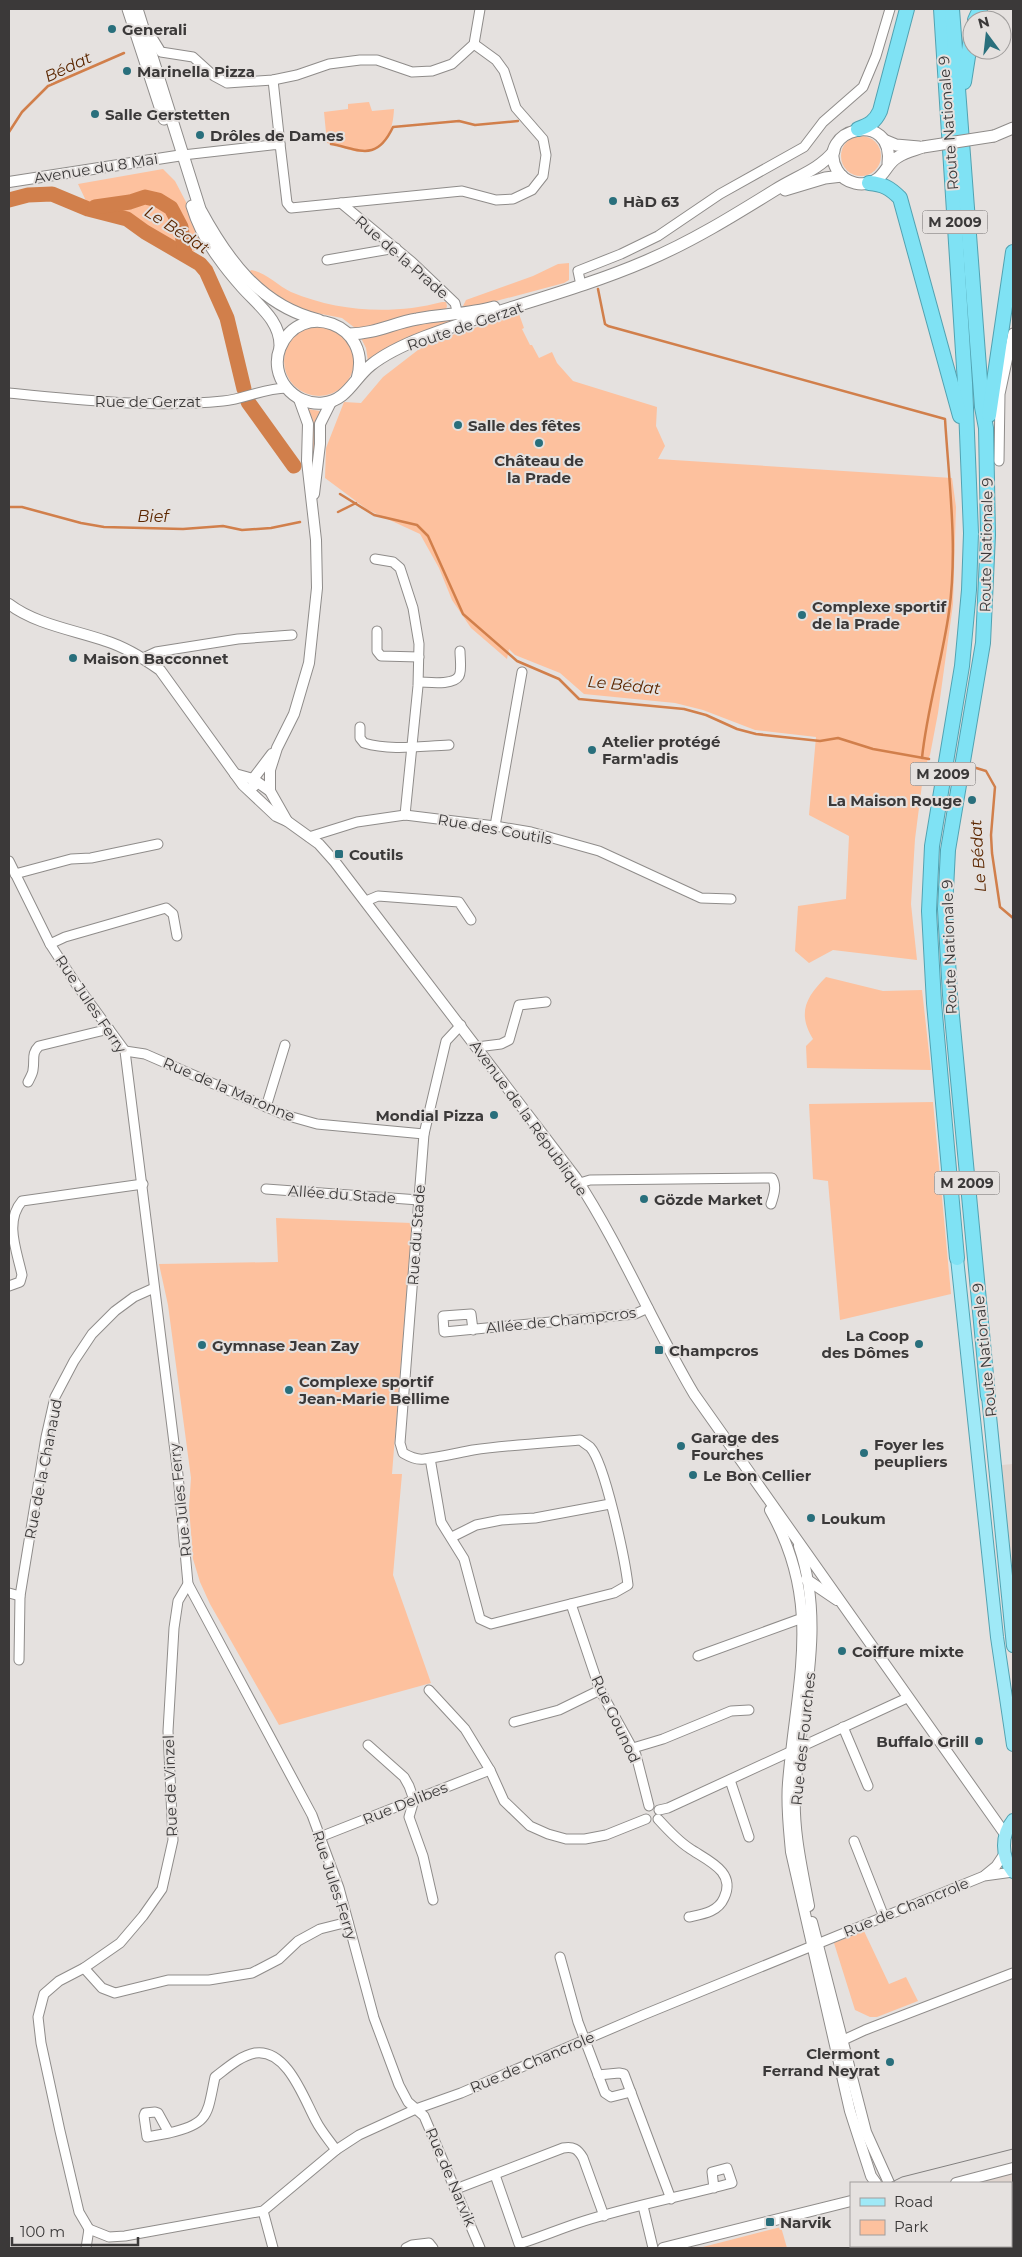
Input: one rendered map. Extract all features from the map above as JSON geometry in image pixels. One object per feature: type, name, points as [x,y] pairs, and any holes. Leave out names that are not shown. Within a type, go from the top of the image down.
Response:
[{"type":"highway","points":[[858,129],[870,124],[880,111],[907,9]]},
{"type":"highway","name":"Route Nationale 9","points":[[940,9],[964,373],[971,533],[969,590],[962,666],[929,876],[929,936],[957,1258]]},
{"type":"highway","name":"Route Nationale 9","points":[[952,9],[982,407],[986,428],[988,545],[983,643],[948,850],[945,909],[950,995],[988,1396]]},
{"type":"highway","points":[[960,105],[967,60]]},
{"type":"highway","points":[[869,183],[883,185],[900,198],[966,436]]},
{"type":"highway","points":[[986,428],[1013,252]]},
{"type":"main road","points":[[128,9],[179,155],[200,209],[214,234],[241,273],[269,298],[282,307],[303,316],[343,328],[355,342],[360,360],[357,379],[346,393],[331,402],[314,403],[299,399],[287,388],[282,381],[278,365],[280,348],[278,333],[270,318],[218,257],[203,232],[194,212],[179,155],[137,9]]},
{"type":"main road","points":[[994,136],[1013,128]]},
{"type":"main road","points":[[923,147],[896,145],[884,140],[872,131],[858,129],[842,137],[834,152],[835,165],[842,176],[854,183],[869,183],[878,179],[888,164],[897,157],[923,147],[1013,134]]},
{"type":"main road","points":[[884,140],[888,148],[888,164]]},
{"type":"main road","name":"Route de Gerzat","points":[[357,379],[370,366],[389,354],[423,338],[580,285],[662,254],[747,207],[787,182],[820,166],[834,152]]},
{"type":"main road","name":"Route de Gerzat","points":[[747,207],[808,182],[842,176]]},
{"type":"main road","name":"Route de Gerzat","points":[[349,334],[372,333],[418,318],[458,315],[580,285]]},
{"type":"main road","points":[[280,348],[294,330],[315,321],[326,322]]},
{"type":"main road","name":"M 2009","points":[[957,1258],[997,1637],[1013,1745]]},
{"type":"main road","name":"Route Nationale 9","points":[[988,1396],[1013,1646]]},
{"type":"main road","points":[[1013,1820],[1005,1834],[1004,1854],[1013,1872]]},
{"type":"street","points":[[146,40],[153,39],[161,52],[193,57],[214,76],[228,83],[273,80],[311,72],[329,64],[360,60],[377,60],[412,72],[432,71],[452,64],[474,44],[480,9]]},
{"type":"street","points":[[580,285],[578,271],[621,254],[658,236],[720,194],[804,147],[823,122],[863,86],[876,56],[890,9]]},
{"type":"street","points":[[273,80],[287,203],[292,208],[462,191],[496,200],[513,199],[532,190],[543,176],[546,155],[543,139],[516,108],[504,71],[496,60],[474,44]]},
{"type":"street","points":[[179,155],[280,144]]},
{"type":"street","name":"Avenue du 8 Mai","points":[[9,182],[179,155]]},
{"type":"street","name":"Rue de la Prade","points":[[341,203],[396,248],[448,296],[455,304],[458,315]]},
{"type":"street","points":[[327,260],[396,248]]},
{"type":"street","points":[[999,462],[1000,394],[1013,333]]},
{"type":"street","name":"Rue de Gerzat","points":[[9,393],[81,401],[190,402],[223,401],[270,389],[287,388]]},
{"type":"street","points":[[299,399],[308,424],[307,461],[314,522]]},
{"type":"street","points":[[270,791],[270,770],[277,748],[294,714],[309,663],[317,588],[314,489],[320,444],[320,424],[331,402]]},
{"type":"street","points":[[375,559],[393,562],[400,568],[419,634],[419,682],[405,815]]},
{"type":"street","name":"Avenue de la République","points":[[10,606],[45,621],[108,642],[142,658],[160,670],[232,772],[276,816],[287,821],[319,844],[335,862],[580,1183],[608,1230],[694,1394],[844,1606]]},
{"type":"street","points":[[377,631],[376,651],[381,656],[387,658],[419,658]]},
{"type":"street","points":[[142,658],[156,652],[238,639],[292,635]]},
{"type":"street","points":[[419,682],[448,682],[458,678],[460,675],[460,651]]},
{"type":"street","points":[[495,826],[522,672]]},
{"type":"street","points":[[360,727],[360,738],[364,744],[388,748],[450,745]]},
{"type":"street","points":[[255,796],[253,779],[277,748]]},
{"type":"street","name":"Avenue de la République","points":[[232,772],[253,779],[270,791],[287,821]]},
{"type":"street","name":"Rue des Coutils","points":[[309,837],[357,822],[405,815],[495,826],[531,832],[599,851],[701,898],[731,899]]},
{"type":"street","points":[[16,874],[72,859],[91,858],[158,844]]},
{"type":"street","name":"Rue Jules Ferry","points":[[9,861],[50,944],[76,984],[125,1051],[178,1475],[188,1584],[312,1816],[339,1888],[381,2035],[403,2094],[408,2102],[416,2108]]},
{"type":"street","points":[[366,901],[378,896],[459,902],[471,920]]},
{"type":"street","points":[[50,944],[65,937],[166,908],[172,914],[177,936]]},
{"type":"street","points":[[478,1047],[501,1044],[509,1040],[519,1004],[524,1002],[546,1002]]},
{"type":"street","name":"Rue du Stade","points":[[430,1458],[413,1458],[403,1453],[400,1443],[424,1134],[446,1042],[461,1026]]},
{"type":"street","points":[[28,1082],[34,1070],[34,1051],[40,1046],[109,1029]]},
{"type":"street","points":[[266,1108],[286,1045]]},
{"type":"street","name":"Rue de la Maronne","points":[[125,1051],[145,1054],[266,1108],[317,1124],[424,1134]]},
{"type":"street","points":[[580,1183],[590,1180],[772,1178],[774,1181],[774,1194],[771,1204]]},
{"type":"street","points":[[9,1286],[20,1282],[22,1275],[12,1224],[15,1209],[22,1200],[143,1184]]},
{"type":"street","name":"Allée du Stade","points":[[266,1189],[419,1200]]},
{"type":"street","name":"Rue de la Chanaud","points":[[19,1660],[20,1596],[46,1437],[55,1397],[74,1361],[92,1334],[115,1311],[134,1297],[154,1288]]},
{"type":"street","name":"Allée de Champcros","points":[[473,1330],[635,1314],[648,1308]]},
{"type":"street","points":[[580,1440],[590,1448],[599,1466],[624,1557],[628,1585],[614,1593],[491,1624],[480,1619],[464,1559],[441,1522],[430,1458],[475,1450],[580,1440]]},
{"type":"street","name":"Avenue de la République","points":[[747,1469],[788,1544],[796,1573]]},
{"type":"street","points":[[452,1538],[476,1525],[501,1520],[535,1518],[610,1504]]},
{"type":"street","name":"Rue des Fourches","points":[[796,1536],[808,1580],[808,1616],[796,1749],[787,1809],[791,1852],[838,2043]]},
{"type":"street","points":[[796,1573],[844,1606],[907,1698],[1005,1834]]},
{"type":"street","name":"Rue des Fourches","points":[[796,1573],[808,1616]]},
{"type":"street","name":"Rue de Vinzel","points":[[89,2229],[80,2212],[60,2131],[41,2043],[38,2017],[44,1994],[59,1981],[84,1968],[120,1943],[143,1916],[162,1889],[170,1861],[173,1840],[168,1731],[169,1702],[178,1601],[188,1584]]},
{"type":"street","points":[[9,1594],[20,1596]]},
{"type":"street","name":"Rue Gounod","points":[[571,1604],[600,1690],[633,1748],[648,1806]]},
{"type":"street","points":[[698,1656],[808,1616]]},
{"type":"street","points":[[429,1690],[465,1729],[490,1770],[504,1801],[530,1826],[566,1839],[585,1839],[606,1835],[646,1819],[653,1822],[658,1814],[668,1808],[907,1698]]},
{"type":"street","points":[[514,1722],[559,1710],[600,1690]]},
{"type":"street","points":[[633,1748],[673,1736],[731,1711],[749,1710]]},
{"type":"street","points":[[843,1727],[868,1786]]},
{"type":"street","points":[[368,1745],[404,1777],[414,1800],[409,1817],[423,1856],[433,1900]]},
{"type":"street","name":"Rue Delibes","points":[[320,1837],[490,1770]]},
{"type":"street","points":[[730,1780],[749,1837]]},
{"type":"street","points":[[646,1819],[644,1812],[648,1806],[653,1806],[675,1838],[712,1861],[725,1875],[728,1891],[722,1904],[708,1914],[689,1917]]},
{"type":"street","points":[[854,1841],[884,1917]]},
{"type":"street","name":"Rue de Chancrole","points":[[984,1876],[996,1866],[1004,1854]]},
{"type":"street","name":"Rue de Chancrole","points":[[89,2229],[109,2237],[125,2236],[263,2211],[336,2150],[359,2135],[416,2108],[461,2093],[814,1944],[984,1876],[1013,1872]]},
{"type":"street","points":[[84,1968],[102,1988],[115,1993],[168,1980],[209,1980],[252,1973],[279,1959],[298,1941],[320,1929],[348,1922]]},
{"type":"street","points":[[560,1957],[584,2040],[604,2093],[611,2097],[631,2092]]},
{"type":"street","points":[[838,2043],[865,2030],[1013,1973]]},
{"type":"street","points":[[838,2043],[850,2111],[875,2182]]},
{"type":"street","points":[[838,2043],[866,2132],[889,2182]]},
{"type":"street","points":[[169,2133],[187,2129],[199,2122],[209,2110],[215,2076],[240,2059],[256,2053],[272,2055],[283,2064],[299,2087],[317,2123],[336,2150]]},
{"type":"street","points":[[598,2075],[624,2074],[671,2199]]},
{"type":"street","name":"Rue de Narvik","points":[[416,2108],[424,2116],[480,2248]]},
{"type":"street","points":[[456,2189],[563,2148],[573,2148],[580,2152],[583,2158],[604,2216]]},
{"type":"street","points":[[960,2182],[1013,2168]]},
{"type":"street","points":[[495,2174],[520,2246],[604,2216],[714,2188]]},
{"type":"street","points":[[663,2248],[850,2201]]},
{"type":"street","points":[[642,2206],[653,2248]]},
{"type":"street","points":[[263,2211],[273,2248]]},
{"type":"street","points":[[86,2248],[89,2229]]},
{"type":"street","points":[[539,2238],[542,2248]]},
{"type":"street","points":[[406,2248],[421,2243],[429,2244],[433,2248]]},
{"type":"shaded area","points":[[1013,1464],[1013,1633],[991,1466]]},
{"type":"shaded area","points":[[1013,2163],[1013,2248],[898,2248],[1012,2247],[1012,2182],[951,2182]]},
{"type":"green space","points":[[369,102],[372,111],[394,109],[389,134],[380,146],[364,152],[327,143],[324,112],[348,109],[348,104]]},
{"type":"green space","points":[[865,136],[872,139],[878,145],[881,156],[880,164],[872,173],[865,176],[857,176],[850,173],[842,164],[841,152],[844,145],[853,137]]},
{"type":"green space","points":[[163,169],[175,181],[208,244],[192,252],[111,212],[89,207],[78,184]]},
{"type":"green space","points":[[569,263],[569,280],[564,283],[470,308],[463,306],[466,300],[533,276],[558,264]]},
{"type":"green space","points":[[251,270],[261,273],[291,292],[328,304],[385,310],[404,309],[442,302],[446,302],[447,306],[445,313],[381,327],[355,328],[342,318],[296,309],[256,283],[248,274]]},
{"type":"green space","points":[[519,314],[524,328],[522,329],[539,358],[552,352],[557,363],[573,381],[657,407],[656,426],[665,446],[658,459],[952,478],[956,507],[953,604],[938,713],[930,755],[924,769],[915,839],[911,904],[917,960],[833,950],[809,963],[795,951],[798,906],[846,899],[849,836],[809,815],[816,737],[755,730],[703,710],[675,703],[584,694],[560,673],[515,655],[509,649],[507,659],[471,628],[452,600],[439,568],[420,534],[368,510],[325,478],[326,448],[344,402],[361,403],[383,377],[427,343]]},
{"type":"green space","points":[[460,317],[461,320],[368,361],[366,348],[361,338],[419,323]]},
{"type":"green space","points":[[326,326],[339,332],[348,341],[352,347],[354,361],[352,375],[344,386],[333,394],[312,396],[305,394],[294,386],[286,375],[284,354],[286,347],[294,336],[305,328]]},
{"type":"green space","points":[[308,409],[320,411],[316,420],[317,438],[312,468],[310,468],[311,422]]},
{"type":"green space","points":[[826,977],[883,991],[922,990],[931,1070],[807,1068],[806,1046],[813,1039],[805,1021],[806,1006],[813,991]]},
{"type":"green space","points":[[933,1102],[951,1294],[840,1320],[828,1181],[813,1179],[809,1104]]},
{"type":"green space","name":"Complexe sportif Jean-Marie Bellime","points":[[276,1218],[412,1223],[392,1474],[402,1474],[393,1575],[431,1683],[279,1725],[210,1604],[200,1582],[193,1559],[189,1507],[191,1478],[168,1305],[159,1264],[278,1262]]},
{"type":"green space","points":[[864,1931],[889,1984],[906,1977],[918,2001],[877,2017],[870,2017],[855,2010],[834,1943]]},
{"type":"green space","points":[[781,2227],[787,2248],[699,2248]]},
{"type":"waterway","name":"Bédat","points":[[9,132],[22,112],[48,86],[124,53]]},
{"type":"waterway","points":[[331,144],[366,151],[380,146],[393,127],[459,121],[475,125],[518,121]]},
{"type":"waterway","name":"Le Bédat","points":[[9,200],[28,195],[52,194],[88,209],[127,219],[145,232],[200,264],[206,271],[227,318],[244,389]]},
{"type":"waterway","points":[[95,207],[130,202],[145,197],[158,200],[171,208],[181,227],[185,254]]},
{"type":"waterway","points":[[598,289],[605,324],[608,326],[945,419],[952,515],[952,588],[946,630],[927,721],[922,758]]},
{"type":"waterway","name":"Le Bédat","points":[[248,402],[294,466]]},
{"type":"waterway","name":"Le Bédat","points":[[340,494],[374,515],[417,525],[428,536],[463,614],[517,661],[559,679],[579,699],[684,709],[706,715],[737,729],[756,734],[820,741],[838,738],[873,749],[929,759]]},
{"type":"waterway","name":"Bief","points":[[338,512],[356,503]]},
{"type":"waterway","name":"Bief","points":[[9,507],[22,507],[81,523],[104,527],[183,529],[223,526],[242,530],[271,528],[300,522]]},
{"type":"waterway","name":"Le Bédat","points":[[973,767],[986,771],[995,787],[991,835],[992,853],[1000,907],[1013,918]]},
{"type":"tram line","points":[[892,2182],[902,2177],[1013,2149]]},
{"type":"place","name":"Generali","points":[[112,29]]},
{"type":"place","name":"Marinella Pizza","points":[[127,71]]},
{"type":"place","name":"Salle Gerstetten","points":[[95,114]]},
{"type":"place","name":"Drôles de Dames","points":[[200,135]]},
{"type":"place","name":"HàD 63","points":[[613,201]]},
{"type":"place","name":"Salle des fêtes","points":[[458,425]]},
{"type":"place","name":"Château de la Prade","points":[[539,443]]},
{"type":"place","name":"Complexe sportif de la Prade","points":[[802,615]]},
{"type":"place","name":"Maison Bacconnet","points":[[73,658]]},
{"type":"place","name":"Atelier protégé Farm'adis","points":[[592,750]]},
{"type":"place","name":"La Maison Rouge","points":[[972,800]]},
{"type":"place","name":"Coutils","points":[[339,854]]},
{"type":"place","name":"Mondial Pizza","points":[[494,1115]]},
{"type":"place","name":"Gözde Market","points":[[644,1199]]},
{"type":"place","name":"La Coop des Dômes","points":[[919,1344]]},
{"type":"place","name":"Gymnase Jean Zay","points":[[202,1345]]},
{"type":"place","name":"Champcros","points":[[659,1350]]},
{"type":"place","name":"Complexe sportif Jean-Marie Bellime","points":[[289,1390]]},
{"type":"place","name":"Garage des Fourches","points":[[681,1446]]},
{"type":"place","name":"Foyer les peupliers","points":[[864,1453]]},
{"type":"place","name":"Le Bon Cellier","points":[[693,1475]]},
{"type":"place","name":"Loukum","points":[[811,1518]]},
{"type":"place","name":"Coiffure mixte","points":[[842,1651]]},
{"type":"place","name":"Buffalo Grill","points":[[979,1741]]},
{"type":"place","name":"Clermont Ferrand Neyrat","points":[[890,2062]]},
{"type":"place","name":"Narvik","points":[[770,2222]]}]
